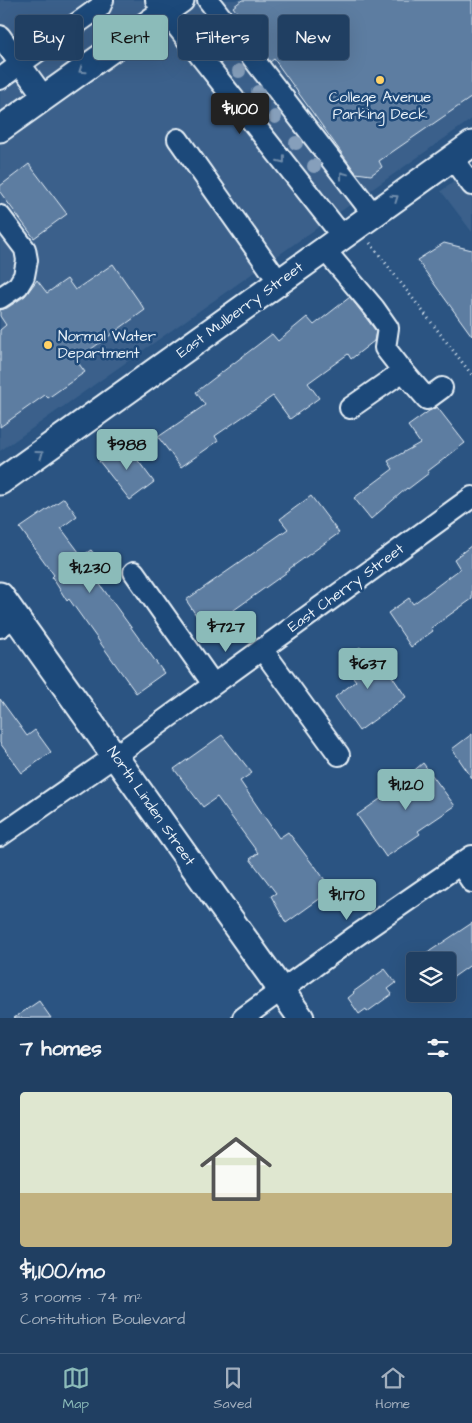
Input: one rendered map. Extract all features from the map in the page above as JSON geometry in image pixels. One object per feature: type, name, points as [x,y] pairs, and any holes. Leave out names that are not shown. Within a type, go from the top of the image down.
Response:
[{"type":"main road","points":[[0,129],[167,4]]},
{"type":"main road","name":"East Mulberry Street","points":[[0,482],[472,144]]},
{"type":"main road","name":"North Linden Street","points":[[0,594],[8,622],[115,756],[301,1018]]},
{"type":"street","points":[[0,79],[100,7],[103,0]]},
{"type":"street","points":[[208,0],[350,232],[374,308],[388,328],[385,348],[427,399],[442,388]]},
{"type":"street","points":[[167,4],[350,232]]},
{"type":"street","points":[[0,36],[44,97]]},
{"type":"street","points":[[178,139],[279,282]]},
{"type":"street","points":[[452,158],[472,185]]},
{"type":"street","points":[[0,216],[24,249],[27,260],[24,276],[18,286],[0,298]]},
{"type":"street","points":[[350,408],[403,371]]},
{"type":"street","name":"East Cherry Street","points":[[0,836],[115,756],[472,497]]},
{"type":"street","points":[[134,572],[213,684]]},
{"type":"street","points":[[262,649],[339,755]]},
{"type":"street","points":[[243,1018],[353,938],[466,860],[472,882]]},
{"type":"shaded area","points":[[0,0],[472,0],[472,119],[0,451]]},
{"type":"shaded area","points":[[472,169],[472,232],[441,191]]},
{"type":"building","name":"College Avenue Parking Deck","points":[[242,0],[472,0],[472,97],[379,161],[382,167],[371,175],[356,173],[274,59],[270,62],[268,59],[268,15],[239,15],[233,7]]},
{"type":"building","points":[[29,164],[67,214],[34,238],[0,192],[0,186]]},
{"type":"building","points":[[444,243],[472,250],[472,336],[417,260]]},
{"type":"building","name":"Normal Water Department","points":[[113,264],[145,310],[76,360],[85,372],[48,398],[45,395],[0,427],[0,330],[6,325],[0,316],[0,310],[7,308],[25,296],[37,280],[47,293],[67,279],[75,290]]},
{"type":"building","points":[[350,297],[376,331],[374,341],[351,359],[348,354],[308,383],[319,398],[290,419],[273,396],[215,436],[218,441],[181,467],[158,437],[205,405],[196,392],[272,334],[278,341],[307,317],[314,325]]},
{"type":"building","points":[[437,407],[465,443],[371,519],[354,498],[393,469],[388,461],[420,443],[408,426]]},
{"type":"building","points":[[124,442],[154,482],[130,500],[99,461]]},
{"type":"building","points":[[311,496],[339,533],[206,630],[186,600],[288,529],[280,519]]},
{"type":"building","points":[[64,498],[77,516],[61,528],[82,556],[91,550],[107,571],[96,579],[164,673],[136,693],[69,599],[67,601],[52,577],[54,575],[20,528]]},
{"type":"building","points":[[472,545],[472,599],[431,628],[433,631],[411,647],[388,613],[409,598],[413,604],[460,569],[454,559]]},
{"type":"building","points":[[360,647],[374,665],[381,660],[406,697],[359,731],[335,697],[356,681],[341,661]]},
{"type":"building","points":[[0,699],[27,736],[35,730],[51,752],[22,773],[0,743]]},
{"type":"building","points":[[472,734],[472,778],[452,749]]},
{"type":"building","points":[[222,735],[252,773],[240,781],[279,838],[288,832],[332,890],[286,923],[271,896],[276,893],[250,859],[258,853],[217,797],[203,807],[174,769]]},
{"type":"building","points":[[423,763],[455,806],[418,831],[420,834],[386,857],[357,815],[399,786],[398,784]]},
{"type":"building","points":[[472,923],[472,964],[456,975],[456,952],[428,952]]},
{"type":"building","points":[[385,969],[396,983],[388,989],[392,994],[367,1012],[366,1009],[359,1014],[348,998],[353,992]]},
{"type":"building","points":[[39,1001],[51,1018],[14,1018]]},
{"type":"place","name":"College Avenue Parking Deck","points":[[380,80]]},
{"type":"place","name":"Normal Water Department","points":[[48,345]]}]
